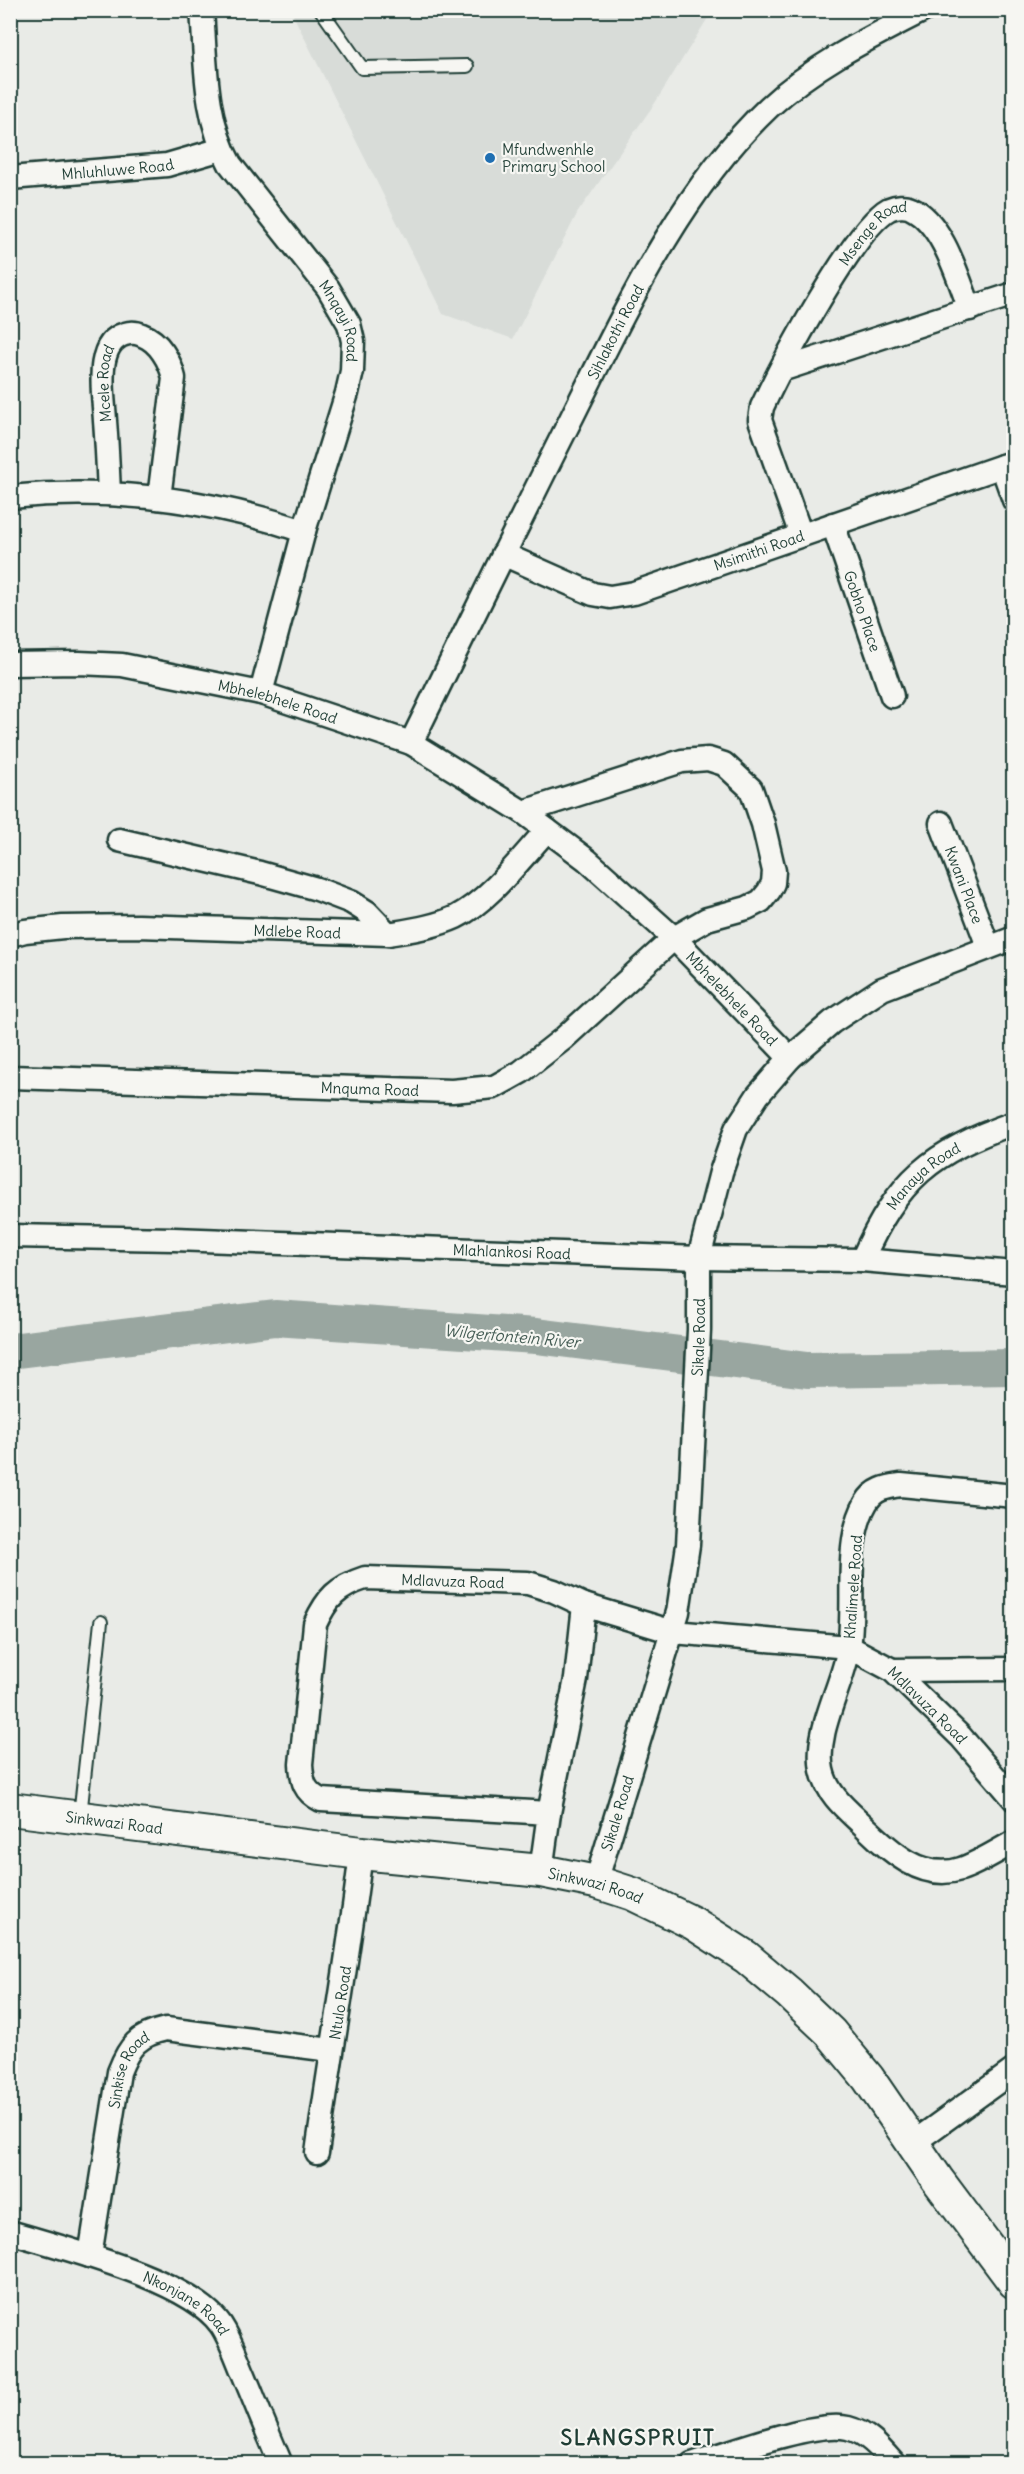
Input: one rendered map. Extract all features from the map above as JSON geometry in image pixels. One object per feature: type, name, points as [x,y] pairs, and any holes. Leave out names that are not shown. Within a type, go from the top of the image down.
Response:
[{"type":"street","name":"Mnqayi Road","points":[[202,10],[209,99],[212,119],[222,149],[230,164],[328,288],[350,324],[353,341],[352,371],[347,393],[304,531],[261,693]]},
{"type":"street","name":"Sihlakothi Road","points":[[411,743],[613,334],[680,216],[726,155],[768,108],[813,71],[867,39],[924,10]]},
{"type":"street","name":"Mhluhluwe Road","points":[[10,178],[168,165],[222,149]]},
{"type":"street","name":"Msenge Road","points":[[801,535],[760,420],[762,407],[825,293],[860,237],[890,209],[900,206],[910,207],[933,227],[946,249],[970,309]]},
{"type":"street","points":[[781,370],[1014,294]]},
{"type":"street","name":"Mcele Road","points":[[109,494],[102,375],[105,354],[111,342],[120,335],[131,333],[149,338],[170,364],[174,378],[159,498]]},
{"type":"street","name":"Msimithi Road","points":[[503,554],[593,594],[610,597],[634,593],[1008,464]]},
{"type":"street","points":[[1008,464],[1014,500]]},
{"type":"street","points":[[10,497],[51,493],[177,499],[220,507],[304,531]]},
{"type":"street","name":"Gobho Place","points":[[833,524],[892,696]]},
{"type":"street","name":"Mbhelebhele Road","points":[[10,664],[122,665],[261,693],[411,743],[523,812],[629,896],[674,938],[789,1058]]},
{"type":"street","name":"Mbhelebhele Road","points":[[523,812],[682,761],[708,759],[724,764],[751,789],[774,871],[773,883],[761,901],[747,908],[707,919],[674,938]]},
{"type":"street","name":"Kwani Place","points":[[941,823],[988,946]]},
{"type":"street","name":"Mdlebe Road","points":[[10,935],[25,930],[63,927],[138,926],[388,934],[435,925],[456,917],[475,905],[547,830]]},
{"type":"street","points":[[119,840],[260,873],[317,889],[351,902],[367,912],[388,934]]},
{"type":"street","name":"Mnquma Road","points":[[10,1077],[452,1091],[494,1087],[521,1072],[562,1039],[674,938]]},
{"type":"street","name":"Sikale Road","points":[[596,1882],[673,1632],[688,1545],[693,1410],[699,1330],[699,1258],[721,1172],[736,1129],[758,1095],[789,1058],[832,1022],[882,988],[1014,938]]},
{"type":"street","name":"Manaya Road","points":[[862,1260],[888,1210],[906,1185],[927,1165],[955,1148],[1014,1123]]},
{"type":"street","name":"Mlahlankosi Road","points":[[10,1236],[186,1239],[699,1258],[862,1260],[1014,1273]]},
{"type":"street","name":"Khalimele Road","points":[[849,1647],[854,1542],[859,1519],[872,1495],[882,1488],[901,1485],[1014,1496]]},
{"type":"street","name":"Mdlavuza Road","points":[[549,1813],[341,1802],[321,1800],[312,1796],[302,1781],[301,1764],[315,1624],[322,1608],[332,1595],[347,1584],[365,1578],[528,1583],[554,1591],[584,1605],[673,1632],[849,1647],[892,1670],[961,1737],[1014,1799]]},
{"type":"street","points":[[541,1871],[549,1813],[576,1679],[584,1605]]},
{"type":"street","points":[[849,1647],[820,1748],[822,1771],[829,1790],[843,1807],[893,1852],[919,1868],[936,1871],[959,1870],[1014,1842]]},
{"type":"street","points":[[892,1670],[1014,1669]]},
{"type":"street","name":"Sinkwazi Road","points":[[10,1809],[361,1853],[541,1871],[596,1882],[633,1894],[693,1923],[746,1958],[789,1993],[830,2032],[868,2078],[937,2179],[1014,2282]]},
{"type":"street","name":"Ntulo Road","points":[[317,2153],[331,2050],[349,1952],[361,1853]]},
{"type":"street","name":"Sinkise Road","points":[[90,2256],[119,2072],[126,2056],[140,2038],[151,2032],[166,2029],[331,2050]]},
{"type":"street","points":[[913,2143],[1014,2070]]},
{"type":"street","name":"Nkonjane Road","points":[[10,2232],[90,2256],[167,2286],[190,2297],[207,2309],[221,2326],[234,2352],[281,2463]]},
{"type":"street","points":[[692,2463],[830,2426],[848,2428],[863,2434],[894,2463]]},
{"type":"lane","points":[[321,10],[362,68],[467,66]]},
{"type":"lane","points":[[80,1816],[101,1622]]},
{"type":"shaded area","name":"Mfundwenhle Primary School","points":[[706,10],[711,13],[655,103],[578,212],[513,339],[443,314],[291,11]]},
{"type":"waterway","name":"Wilgerfontein River","points":[[10,1351],[275,1318],[536,1336],[807,1370],[1014,1367]]},
{"type":"place","name":"Mfundwenhle Primary School","points":[[490,158]]},
{"type":"district","name":"SLANGSPRUIT","points":[[638,2437]]}]
